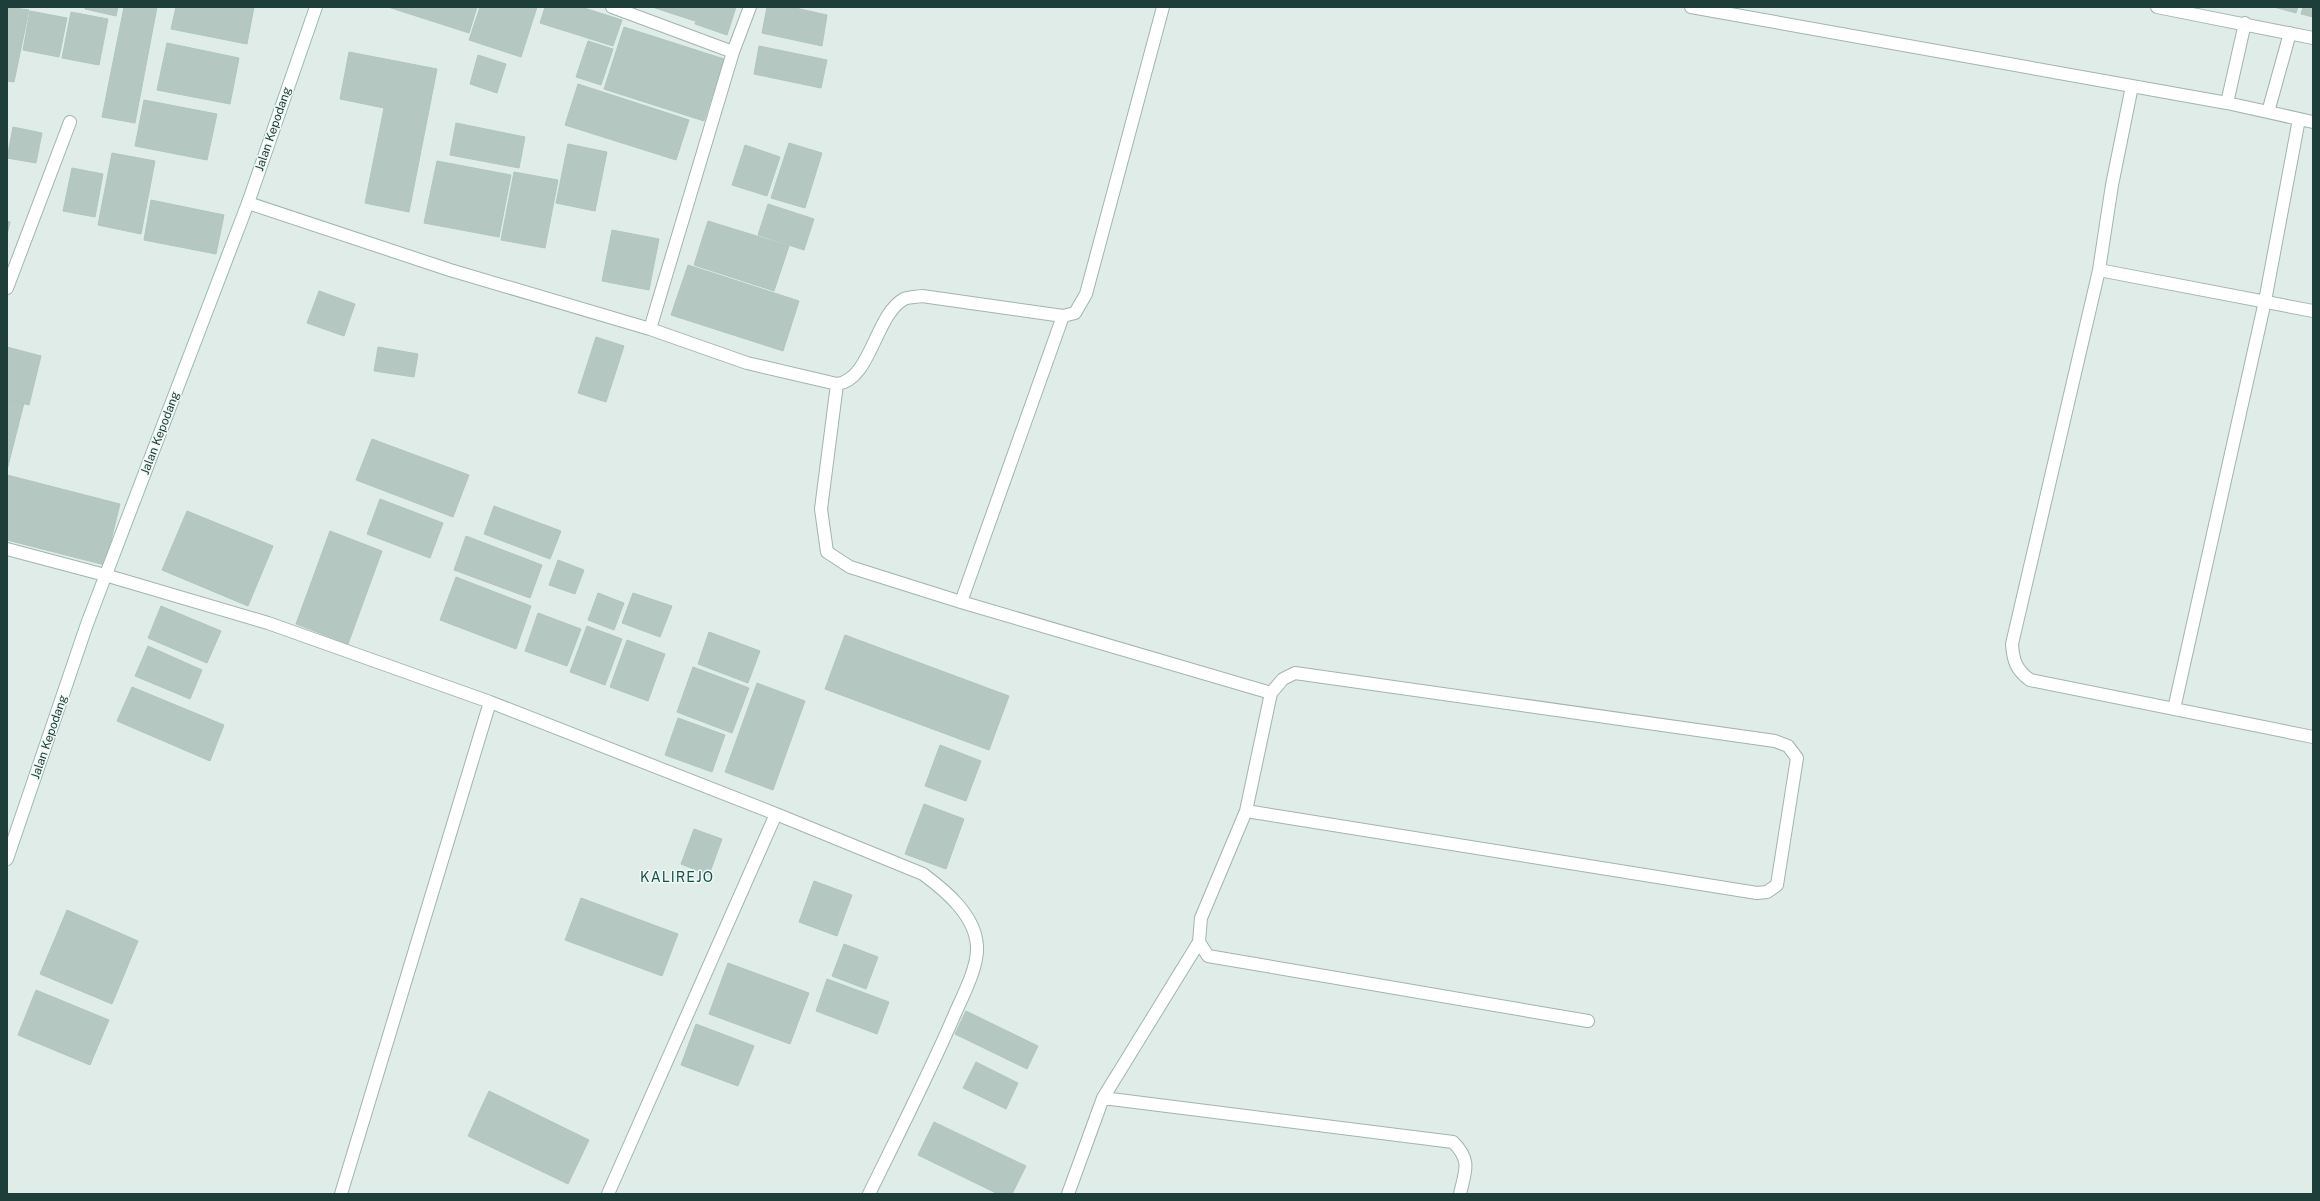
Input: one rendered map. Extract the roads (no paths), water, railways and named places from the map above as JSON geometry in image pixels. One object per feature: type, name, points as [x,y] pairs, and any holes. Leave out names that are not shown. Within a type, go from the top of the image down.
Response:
[{"type":"street","name":"Jalan Kepodang","points":[[7,859],[105,575],[248,203],[316,7]]},
{"type":"street","points":[[612,7],[733,52]]},
{"type":"street","points":[[650,330],[733,52],[750,7]]},
{"type":"street","points":[[248,203],[450,270],[650,330],[747,363],[837,384],[846,383],[858,372],[882,327],[894,308],[904,299],[922,296],[1063,316],[1075,313],[1086,294],[1163,7]]},
{"type":"street","points":[[1691,7],[2227,103],[2313,122]]},
{"type":"street","points":[[2157,7],[2245,23],[2313,38]]},
{"type":"street","points":[[2227,103],[2245,23]]},
{"type":"street","points":[[2268,112],[2290,33]]},
{"type":"street","points":[[2132,86],[2112,185],[2099,270],[2012,644],[2013,659],[2021,674],[2030,680],[2313,737]]},
{"type":"street","points":[[2174,709],[2265,301],[2298,119]]},
{"type":"street","points":[[7,288],[70,122]]},
{"type":"street","points":[[2099,270],[2313,310]]},
{"type":"street","points":[[961,602],[1063,316]]},
{"type":"street","points":[[837,384],[821,509],[827,552],[850,567],[961,602],[1271,693]]},
{"type":"street","points":[[7,549],[105,575],[268,623],[490,702],[776,814],[923,874],[944,889],[968,917],[977,947],[971,978],[933,1065],[869,1194]]},
{"type":"street","points":[[1068,1194],[1102,1098],[1199,942],[1201,918],[1246,811],[1271,693],[1283,679],[1295,673],[1782,744],[1788,746],[1797,758],[1777,885],[1767,892],[1757,893],[1246,811]]},
{"type":"street","points":[[341,1194],[490,702]]},
{"type":"street","points":[[608,1194],[776,814]]},
{"type":"street","points":[[1199,942],[1208,956],[1588,1021]]},
{"type":"street","points":[[1102,1098],[1453,1142],[1463,1152],[1466,1163],[1460,1194]]},
{"type":"district","name":"KALIREJO","points":[[677,877]]}]
